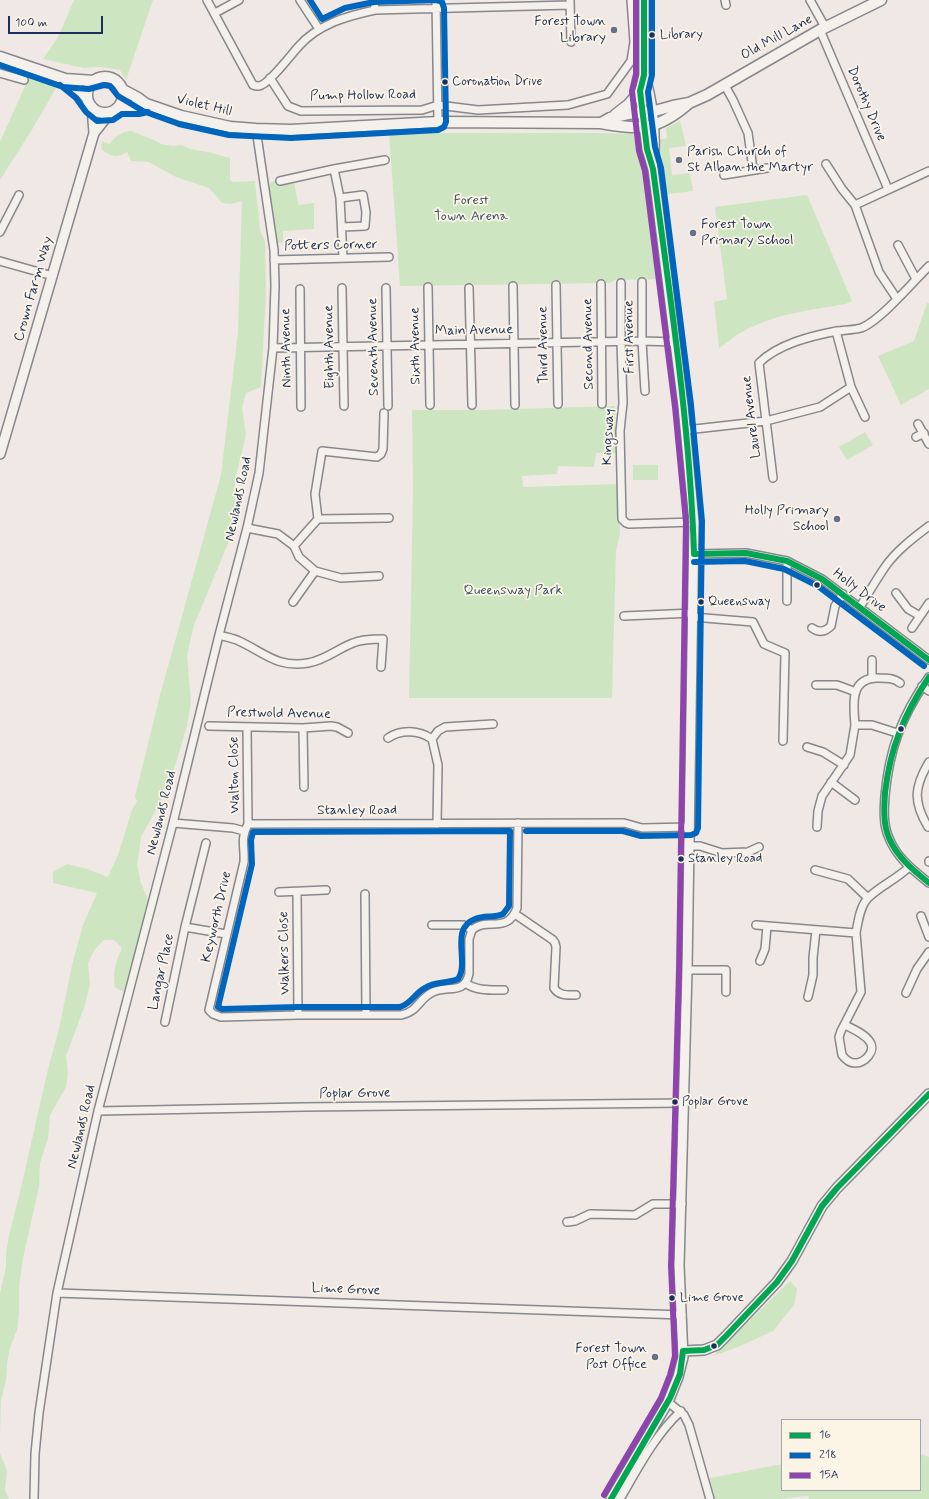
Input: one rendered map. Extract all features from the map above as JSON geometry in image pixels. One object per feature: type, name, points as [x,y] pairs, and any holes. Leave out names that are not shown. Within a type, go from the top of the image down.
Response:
[{"type":"main road","points":[[605,121],[622,111],[640,91],[644,75],[644,0]]},
{"type":"main road","name":"Old Mill Lane","points":[[647,119],[673,106],[689,103],[707,95],[823,28],[881,0]]},
{"type":"main road","points":[[0,57],[65,79],[94,81],[108,77],[118,81],[123,90],[124,98],[116,110],[110,113],[100,113],[65,79]]},
{"type":"main road","points":[[644,75],[650,94],[647,119]]},
{"type":"main road","points":[[90,103],[88,89],[94,81]]},
{"type":"main road","name":"Violet Hill","points":[[123,90],[146,104],[181,116],[230,127],[256,129]]},
{"type":"main road","points":[[611,1499],[668,1402],[678,1377],[683,1357],[679,1266],[682,1204],[690,846],[694,522],[686,430],[653,169],[655,147],[640,91]]},
{"type":"main road","name":"Crown Farm Way","points":[[90,103],[94,133]]},
{"type":"main road","name":"Old Mill Lane","points":[[647,119],[675,116],[689,103]]},
{"type":"main road","name":"Violet Hill","points":[[120,106],[138,106],[146,104]]},
{"type":"main road","name":"Crown Farm Way","points":[[0,454],[94,133],[110,113]]},
{"type":"main road","name":"Pump Hollow Road","points":[[256,129],[291,130],[438,122],[605,121],[628,114],[647,119]]},
{"type":"main road","points":[[683,1351],[704,1350],[717,1345],[726,1336],[777,1282],[792,1261],[822,1206],[837,1188],[929,1094]]},
{"type":"street","points":[[207,0],[253,85],[257,86],[261,86],[270,78],[299,46],[319,29],[348,16],[375,10],[436,8],[505,3],[570,2],[571,42]]},
{"type":"street","points":[[215,13],[239,0]]},
{"type":"street","points":[[300,0],[319,29]]},
{"type":"street","points":[[374,0],[375,10]]},
{"type":"street","points":[[436,0],[438,122]]},
{"type":"street","name":"Pump Hollow Road","points":[[270,78],[288,106],[301,111],[422,110],[438,105],[478,110],[568,105],[606,94],[631,61],[634,42],[631,0]]},
{"type":"street","name":"Dorothy Drive","points":[[810,0],[823,28],[888,189]]},
{"type":"street","points":[[0,73],[24,80]]},
{"type":"street","points":[[724,84],[748,133],[753,169]]},
{"type":"street","name":"Newlands Road","points":[[34,1499],[35,1454],[39,1413],[57,1293],[98,1111],[173,823],[247,528],[259,473],[273,348],[275,290],[274,260],[256,129]]},
{"type":"street","points":[[280,181],[385,160]]},
{"type":"street","points":[[826,164],[842,189],[855,205],[879,272],[897,299]]},
{"type":"street","points":[[724,175],[753,169],[767,168]]},
{"type":"street","points":[[334,169],[340,198],[343,258]]},
{"type":"street","points":[[855,205],[929,170]]},
{"type":"street","points":[[0,232],[19,195]]},
{"type":"street","points":[[340,198],[363,195],[366,212],[365,226],[342,227]]},
{"type":"street","points":[[898,245],[916,279]]},
{"type":"street","name":"Potters Corner","points":[[274,260],[388,257]]},
{"type":"street","points":[[0,261],[53,276]]},
{"type":"street","name":"Laurel Avenue","points":[[773,478],[759,363],[764,358],[787,345],[836,332],[862,327],[880,316],[929,266]]},
{"type":"street","name":"First Avenue","points":[[642,282],[642,341],[645,391]]},
{"type":"street","name":"Kingsway","points":[[621,283],[623,403],[620,431],[622,519],[626,524],[694,522]]},
{"type":"street","name":"Second Avenue","points":[[601,284],[602,404]]},
{"type":"street","name":"Third Avenue","points":[[556,285],[558,404]]},
{"type":"street","name":"Sixth Avenue","points":[[428,286],[430,405]]},
{"type":"street","points":[[513,286],[515,405]]},
{"type":"street","name":"Eighth Avenue","points":[[342,288],[344,406]]},
{"type":"street","name":"Seventh Avenue","points":[[386,288],[388,406]]},
{"type":"street","points":[[469,288],[472,405]]},
{"type":"street","name":"Ninth Avenue","points":[[300,289],[301,407]]},
{"type":"street","points":[[836,332],[851,387],[865,416]]},
{"type":"street","name":"Main Avenue","points":[[273,348],[642,341],[675,342]]},
{"type":"street","points":[[686,430],[766,421],[820,407],[851,387]]},
{"type":"street","points":[[318,519],[315,494],[322,451],[377,457],[381,454],[383,449],[384,413]]},
{"type":"street","points":[[918,424],[929,444]]},
{"type":"street","points":[[916,437],[924,433]]},
{"type":"street","points":[[294,546],[318,519],[389,518]]},
{"type":"street","points":[[860,607],[892,558],[929,526]]},
{"type":"street","points":[[247,528],[278,534],[294,546],[299,557],[315,571],[341,578],[380,576]]},
{"type":"street","name":"Holly Drive","points":[[694,554],[746,553],[787,561],[814,574],[843,594],[929,660]]},
{"type":"street","points":[[786,601],[787,561]]},
{"type":"street","points":[[292,602],[315,571]]},
{"type":"street","points":[[812,628],[817,631],[823,631],[831,626],[835,606],[843,594]]},
{"type":"street","points":[[896,594],[908,609],[920,616]]},
{"type":"street","points":[[912,628],[929,603]]},
{"type":"street","points":[[624,616],[693,615],[753,622],[764,644],[784,654],[783,741]]},
{"type":"street","points":[[219,635],[239,641],[262,655],[276,661],[291,664],[308,663],[326,658],[353,642],[369,639],[383,639],[382,667]]},
{"type":"street","points":[[872,660],[872,678]]},
{"type":"street","points":[[929,676],[922,686],[897,734],[887,773],[884,821],[888,837],[896,851],[909,867],[929,883]]},
{"type":"street","points":[[817,827],[818,811],[822,796],[850,754],[855,725],[854,703],[856,692],[861,682],[868,678],[890,678],[900,683]]},
{"type":"street","points":[[816,685],[837,685],[856,692]]},
{"type":"street","points":[[922,686],[929,691]]},
{"type":"street","points":[[432,739],[438,731],[445,727],[493,724]]},
{"type":"street","points":[[855,725],[872,726],[897,734]]},
{"type":"street","name":"Prestwold Avenue","points":[[209,726],[303,728],[331,726],[337,727],[348,733]]},
{"type":"street","name":"Walton Close","points":[[247,727],[248,824]]},
{"type":"street","points":[[303,728],[304,787]]},
{"type":"street","points":[[388,738],[395,733],[403,732],[425,734],[432,739],[438,765],[437,824]]},
{"type":"street","points":[[807,747],[823,752],[844,765]]},
{"type":"street","points":[[928,826],[921,815],[918,805],[917,790],[920,776],[929,762]]},
{"type":"street","points":[[831,782],[855,800]]},
{"type":"street","points":[[173,823],[233,828],[244,831],[248,824]]},
{"type":"street","points":[[298,1015],[401,1015],[409,1013],[415,1009],[429,993],[457,988],[465,983],[469,974],[469,939],[472,930],[479,925],[504,923],[511,919],[518,902],[518,823]]},
{"type":"street","name":"Stanley Road","points":[[248,824],[624,823],[642,828],[690,826]]},
{"type":"street","name":"Keyworth Drive","points":[[244,831],[242,838],[244,862],[209,1010],[213,1014],[221,1017],[298,1015]]},
{"type":"street","name":"Langar Place","points":[[165,1022],[185,926],[206,843]]},
{"type":"street","points":[[690,846],[700,846],[722,853],[748,852],[759,847]]},
{"type":"street","points":[[845,1024],[866,1037],[870,1041],[873,1048],[871,1054],[855,1063],[848,1061],[842,1055],[840,1037],[845,1024],[862,992],[856,933],[862,908],[868,898],[909,867]]},
{"type":"street","points":[[815,870],[848,879],[868,898]]},
{"type":"street","name":"Walkers Close","points":[[279,892],[326,890]]},
{"type":"street","name":"Walkers Close","points":[[297,892],[298,1015]]},
{"type":"street","points":[[365,894],[366,1014]]},
{"type":"street","points":[[514,914],[553,940],[556,947],[554,988],[556,992],[560,994],[576,995]]},
{"type":"street","points":[[920,916],[929,936]]},
{"type":"street","points":[[432,925],[464,925],[472,930]]},
{"type":"street","name":"Langar Place","points":[[185,926],[226,934]]},
{"type":"street","points":[[756,926],[856,933]]},
{"type":"street","points":[[760,961],[765,949],[767,926]]},
{"type":"street","points":[[808,998],[813,975],[816,930]]},
{"type":"street","points":[[906,993],[917,969],[929,952]]},
{"type":"street","points":[[687,970],[726,970],[726,992]]},
{"type":"street","points":[[465,983],[472,988],[479,990],[504,990]]},
{"type":"street","name":"Poplar Grove","points":[[98,1111],[295,1107],[684,1103]]},
{"type":"street","points":[[567,1222],[575,1221],[590,1214],[635,1215],[653,1204],[682,1204]]},
{"type":"street","name":"Lime Grove","points":[[57,1293],[682,1316]]},
{"type":"street","points":[[668,1402],[681,1411],[689,1425],[710,1499]]},
{"type":"street","points":[[620,1499],[658,1437],[666,1426],[681,1411]]},
{"type":"green space","points":[[74,0],[153,0],[126,80],[120,70],[101,67],[84,68],[43,59],[58,37]]},
{"type":"green space","points":[[29,77],[56,88],[0,180],[0,142]]},
{"type":"green space","points":[[680,121],[686,146],[669,148],[672,175],[690,173],[693,191],[662,195],[659,140],[667,138],[666,128]]},
{"type":"green space","points":[[131,131],[161,144],[173,146],[182,145],[190,149],[230,158],[230,180],[233,182],[255,181],[260,230],[265,241],[266,292],[261,387],[246,393],[242,408],[246,435],[235,480],[235,511],[229,541],[194,625],[187,655],[191,702],[187,726],[175,766],[157,808],[141,837],[137,865],[141,883],[148,900],[125,993],[115,987],[114,982],[115,967],[122,948],[114,940],[104,940],[95,949],[88,963],[90,984],[85,1005],[66,1056],[68,1074],[66,1087],[50,1115],[48,1139],[40,1163],[39,1187],[23,1258],[19,1287],[19,1313],[17,1330],[10,1348],[6,1380],[1,1401],[0,1435],[0,1293],[6,1267],[6,1254],[9,1235],[48,1069],[59,1029],[72,965],[83,925],[97,893],[53,883],[53,872],[67,864],[87,869],[108,877],[118,855],[132,810],[137,801],[135,797],[159,699],[221,475],[238,332],[242,201],[231,204],[222,203],[209,188],[176,177],[149,162],[131,161],[127,152],[114,156],[101,149],[102,141],[109,144],[124,132]]},
{"type":"green space","name":"Forest Town Arena","points":[[389,133],[633,134],[638,142],[644,178],[651,203],[657,279],[615,280],[610,283],[400,286]]},
{"type":"green space","points":[[276,180],[277,185],[294,181],[298,204],[314,203],[314,229],[283,231],[283,243],[277,243],[269,188],[271,182]]},
{"type":"green space","points":[[807,195],[852,301],[846,304],[819,308],[767,321],[739,334],[719,348],[714,302],[727,299],[715,207]]},
{"type":"green space","points":[[927,303],[929,303],[929,389],[901,405],[878,356],[914,341]]},
{"type":"green space","name":"Queensway Park","points":[[615,406],[616,453],[596,453],[594,467],[558,466],[557,474],[522,476],[523,487],[618,484],[620,533],[616,551],[612,698],[409,698],[413,489],[412,410],[483,410]]},
{"type":"green space","points":[[865,432],[873,445],[847,460],[839,447]]},
{"type":"green space","points":[[633,465],[658,465],[658,480],[633,480]]},
{"type":"green space","points":[[790,1281],[797,1289],[794,1305],[773,1331],[738,1347],[713,1356]]},
{"type":"green space","points":[[0,1453],[7,1471],[5,1490],[9,1499],[0,1499]]},
{"type":"green space","points":[[921,1454],[929,1457],[929,1499],[809,1499],[808,1496],[780,1499],[715,1499],[710,1478],[781,1464],[781,1491],[921,1491]]},
{"type":"transit line","name":"218","points":[[0,65],[63,87],[89,89],[104,85],[110,86],[118,96],[143,111],[179,124],[229,135],[291,138],[438,130],[444,127],[446,122],[444,8],[442,2],[436,0],[374,2],[345,8],[322,19],[310,0]]},
{"type":"transit line","name":"15A","points":[[604,1495],[661,1398],[670,1375],[675,1356],[671,1266],[679,970],[686,522],[675,407],[645,171],[639,151],[632,91],[636,74],[636,0]]},
{"type":"transit line","name":"16","points":[[644,0],[644,75],[640,91],[647,149],[653,169],[684,409],[692,506],[694,554]]},
{"type":"transit line","name":"218","points":[[526,831],[623,831],[641,836],[691,835],[696,833],[698,828],[702,521],[691,405],[661,168],[655,147],[648,92],[652,75],[652,0]]},
{"type":"transit line","name":"218","points":[[60,85],[76,98],[86,112],[97,121],[113,120],[122,114],[139,114],[148,112]]},
{"type":"transit line","name":"16","points":[[694,554],[746,553],[787,561],[822,579],[929,660]]},
{"type":"transit line","name":"218","points":[[694,562],[745,561],[784,569],[818,586],[924,666]]},
{"type":"transit line","name":"16","points":[[929,677],[905,718],[895,746],[887,777],[884,810],[886,827],[892,845],[906,863],[929,883]]},
{"type":"transit line","name":"218","points":[[510,831],[509,906],[503,914],[478,918],[467,924],[463,930],[461,938],[462,964],[458,979],[429,986],[422,990],[404,1006],[400,1007],[222,1009],[218,1007],[252,864],[251,840],[253,832],[510,831]]},
{"type":"transit line","name":"16","points":[[683,1351],[704,1350],[717,1345],[726,1336],[777,1282],[792,1261],[822,1206],[837,1188],[929,1094]]},
{"type":"transit line","name":"16","points":[[611,1499],[670,1398],[680,1374],[683,1351]]},
{"type":"place","name":"Forest Town Library","points":[[614,30]]},
{"type":"place","name":"Library","points":[[652,35]]},
{"type":"place","name":"Coronation Drive","points":[[445,82]]},
{"type":"place","name":"Parish Church of St Alban the Martyr","points":[[679,160]]},
{"type":"place","name":"Forest Town Primary School","points":[[693,233]]},
{"type":"place","name":"Holly Primary School","points":[[837,519]]},
{"type":"place","name":"Queensway","points":[[701,602]]},
{"type":"place","name":"Stanley Road","points":[[681,859]]},
{"type":"place","name":"Poplar Grove","points":[[675,1102]]},
{"type":"place","name":"Lime Grove","points":[[672,1298]]},
{"type":"place","name":"Forest Town Post Office","points":[[655,1357]]}]
